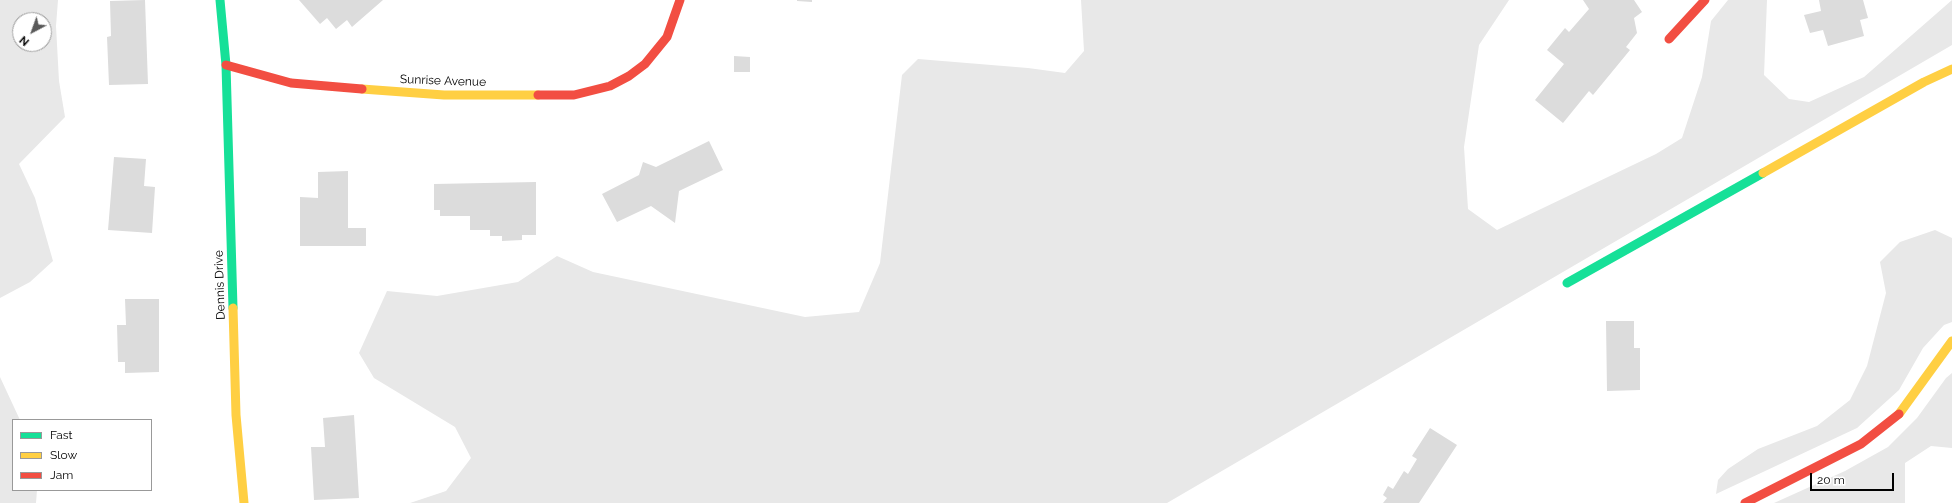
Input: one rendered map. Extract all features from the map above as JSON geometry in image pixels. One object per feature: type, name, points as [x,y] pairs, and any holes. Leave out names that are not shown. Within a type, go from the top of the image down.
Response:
[{"type":"street","points":[[220,0],[226,66]]},
{"type":"street","name":"Sunrise Avenue","points":[[226,66],[291,83],[444,95],[574,95],[610,86],[629,76],[645,64],[667,37],[680,0]]},
{"type":"street","points":[[1669,39],[1705,0]]},
{"type":"street","name":"Dennis Drive","points":[[226,66],[236,415],[244,503]]},
{"type":"street","points":[[1567,283],[1924,82],[1952,69]]},
{"type":"street","points":[[1745,503],[1861,444],[1897,416],[1952,341]]},
{"type":"shaded area","points":[[0,0],[58,0],[56,26],[59,81],[65,117],[19,164],[35,198],[53,261],[30,282],[0,298]]},
{"type":"shaded area","points":[[1081,0],[1509,0],[1479,45],[1464,147],[1468,209],[1497,230],[1656,154],[1682,138],[1702,77],[1711,21],[1728,0],[1767,0],[1764,75],[1789,99],[1809,102],[1864,77],[1952,0],[1952,45],[1167,503],[410,503],[446,491],[471,458],[455,427],[374,378],[359,353],[387,291],[437,296],[518,282],[557,256],[593,272],[805,317],[859,312],[880,263],[902,75],[918,59],[1028,68],[1065,73],[1084,51]]},
{"type":"shaded area","points":[[1935,230],[1952,238],[1952,322],[1944,325],[1923,348],[1899,390],[1857,428],[1716,494],[1718,480],[1728,469],[1758,449],[1817,426],[1850,400],[1867,366],[1886,293],[1880,262],[1900,242]]},
{"type":"shaded area","points":[[1952,373],[1952,448],[1931,446],[1905,463],[1905,503],[1774,503],[1845,471],[1888,447],[1917,418],[1946,378]]},
{"type":"shaded area","points":[[0,377],[20,419],[12,419],[12,491],[37,491],[36,503],[0,503]]},
{"type":"building","points":[[145,0],[148,84],[109,85],[107,37],[111,36],[110,1]]},
{"type":"building","points":[[299,0],[383,0],[352,27],[347,20],[336,29],[327,18],[320,24]]},
{"type":"building","points":[[812,0],[812,2],[797,1]]},
{"type":"building","points":[[1583,0],[1634,0],[1642,12],[1634,18],[1637,33],[1626,47],[1630,50],[1593,95],[1589,91],[1563,123],[1535,100],[1564,64],[1547,50],[1565,28],[1569,32],[1589,9]]},
{"type":"building","points":[[1819,0],[1863,0],[1868,18],[1860,20],[1864,36],[1828,46],[1823,30],[1810,33],[1804,15],[1821,11]]},
{"type":"building","points":[[734,56],[750,57],[750,72],[734,72]]},
{"type":"building","points":[[709,141],[723,170],[679,191],[675,223],[651,206],[617,222],[602,194],[639,175],[643,162],[656,167]]},
{"type":"building","points":[[114,157],[146,159],[144,186],[155,187],[152,233],[108,230]]},
{"type":"building","points":[[348,171],[348,228],[366,228],[366,246],[300,246],[300,197],[318,198],[318,172]]},
{"type":"building","points":[[536,182],[536,235],[522,235],[522,240],[502,241],[502,236],[490,236],[490,230],[470,230],[470,216],[440,216],[440,210],[434,210],[434,184]]},
{"type":"building","points":[[125,299],[159,299],[159,372],[125,373],[125,362],[118,362],[117,325],[126,325]]},
{"type":"building","points":[[1606,321],[1634,321],[1634,348],[1640,348],[1640,390],[1607,391]]},
{"type":"building","points":[[354,415],[359,498],[314,500],[311,447],[325,447],[323,418]]},
{"type":"building","points":[[1430,428],[1457,445],[1419,503],[1383,503],[1387,498],[1383,495],[1388,486],[1393,489],[1404,471],[1408,474],[1417,459],[1412,456]]},
{"type":"traffic: fast","points":[[220,0],[226,65],[233,308]]},
{"type":"traffic: fast","points":[[1567,283],[1763,173]]},
{"type":"traffic: slow","points":[[1763,173],[1924,82],[1952,69]]},
{"type":"traffic: slow","points":[[362,89],[444,95],[538,95]]},
{"type":"traffic: slow","points":[[233,308],[236,415],[244,503]]},
{"type":"traffic: slow","points":[[1899,414],[1952,341]]},
{"type":"traffic: jam","points":[[538,95],[574,95],[610,86],[629,76],[645,64],[667,37],[680,0]]},
{"type":"traffic: jam","points":[[1669,39],[1705,0]]},
{"type":"traffic: jam","points":[[226,65],[291,83],[362,89]]},
{"type":"traffic: jam","points":[[1745,503],[1861,444],[1899,414]]}]
